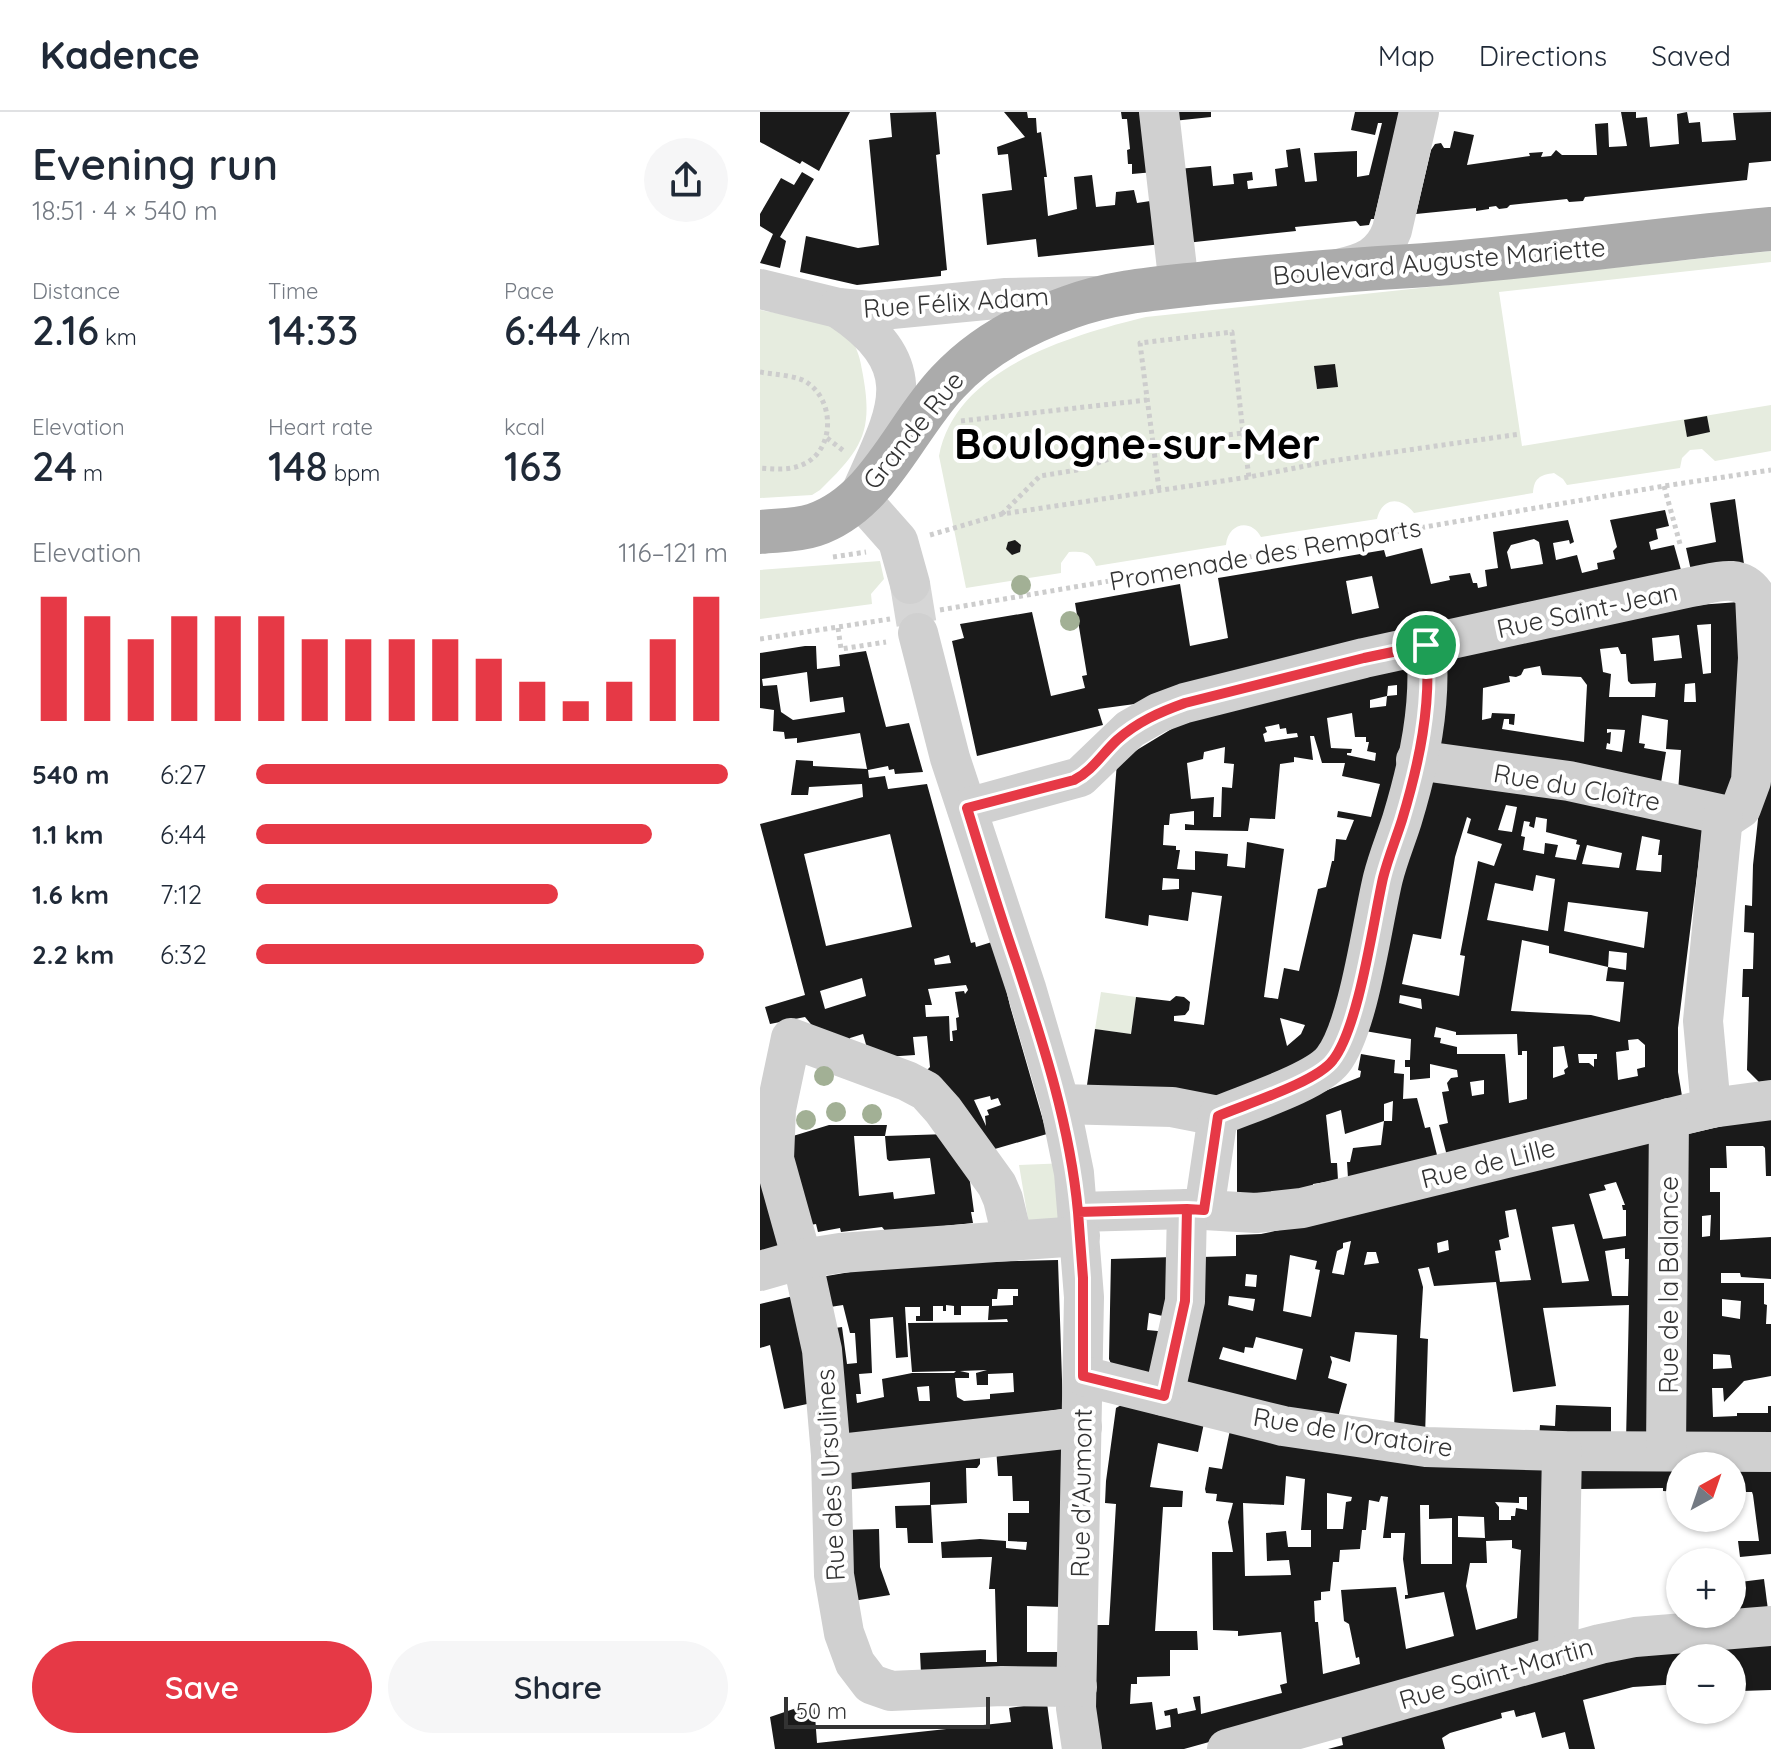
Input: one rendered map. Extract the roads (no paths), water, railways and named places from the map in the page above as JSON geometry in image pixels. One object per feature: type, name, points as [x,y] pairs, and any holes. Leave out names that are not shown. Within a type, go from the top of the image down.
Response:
[{"type":"main road","name":"Boulevard Auguste Mariette","points":[[1107,296],[1338,269],[1414,266],[1771,229]]},
{"type":"main road","name":"Grande Rue","points":[[760,532],[814,525],[841,511],[859,497],[884,468],[938,392],[964,366],[1029,324],[1074,305],[1107,296]]},
{"type":"street","points":[[1159,112],[1179,286]]},
{"type":"street","points":[[1338,269],[1369,261],[1386,245],[1419,112]]},
{"type":"street","name":"Rue Félix Adam","points":[[760,289],[838,308],[871,311],[1006,298],[1107,296]]},
{"type":"street","points":[[838,308],[874,336],[890,357],[896,379],[895,410],[859,497]]},
{"type":"street","name":"Rue d'Aumont","points":[[859,497],[893,534],[906,599],[946,745],[1064,1118],[1083,1278],[1083,1376],[1074,1428],[1076,1708],[1082,1749]]},
{"type":"street","name":"Rue Saint-Jean","points":[[967,808],[1074,780],[1087,772],[1130,729],[1170,708],[1364,658],[1731,580],[1749,587],[1757,601],[1765,657]]},
{"type":"street","points":[[1064,1118],[1172,1107],[1218,1116],[1307,1078],[1334,1060],[1356,1002],[1385,871],[1401,824],[1416,760],[1428,694],[1426,645]]},
{"type":"street","points":[[1711,1108],[1703,1021],[1730,814],[1746,800],[1751,781],[1765,657]]},
{"type":"street","name":"Rue du Cloître","points":[[1416,760],[1569,781],[1730,814]]},
{"type":"street","name":"Rue des Ursulines","points":[[998,1242],[1001,1192],[926,1091],[791,1038],[776,1109],[774,1159],[802,1259],[822,1350],[831,1455],[837,1599],[848,1647],[871,1684],[891,1691],[1002,1686],[1077,1687]]},
{"type":"street","name":"Rue de Lille","points":[[760,1271],[802,1259],[840,1253],[998,1242],[1079,1224],[1196,1209],[1256,1213],[1302,1208],[1711,1108],[1771,1100]]},
{"type":"street","points":[[1165,1392],[1181,1328],[1196,1209],[1218,1116]]},
{"type":"street","name":"Rue de la Balance","points":[[1666,1451],[1669,1118]]},
{"type":"street","name":"Rue de l'Oratoire","points":[[1083,1376],[1165,1392],[1283,1426],[1406,1444],[1562,1451],[1771,1452]]},
{"type":"street","points":[[831,1455],[1074,1428]]},
{"type":"street","points":[[1558,1656],[1562,1451]]},
{"type":"street","name":"Rue Saint-Martin","points":[[1227,1749],[1627,1639],[1771,1626]]},
{"type":"tunnel","points":[[910,584],[918,633]]},
{"type":"district","name":"Boulogne-sur-Mer","points":[[1137,443]]}]
